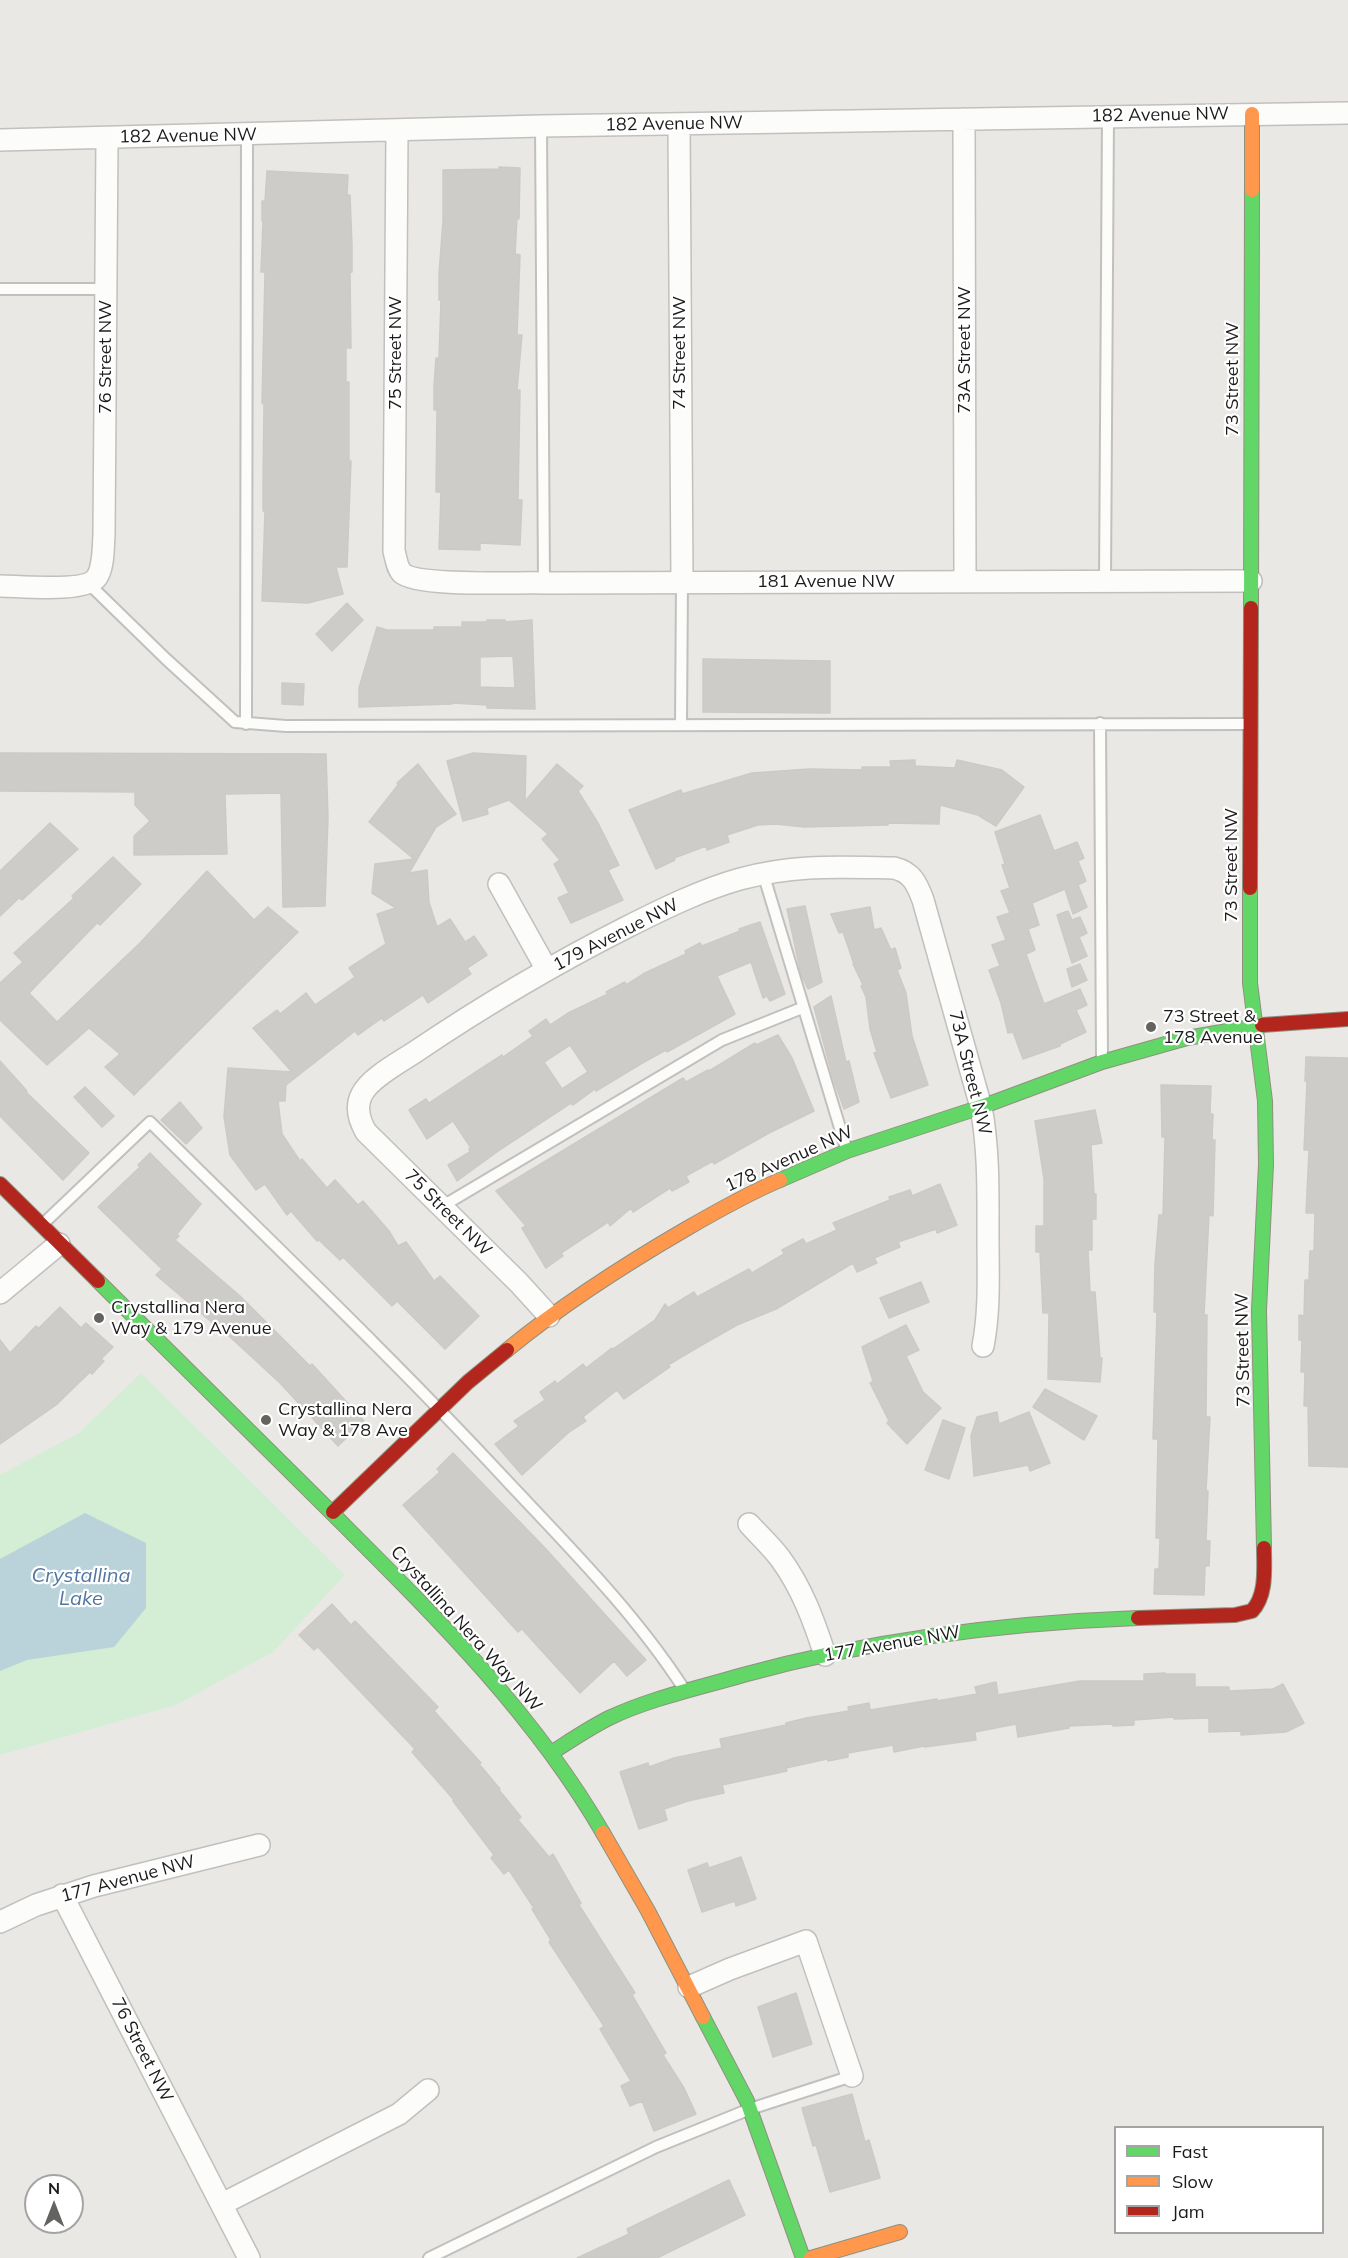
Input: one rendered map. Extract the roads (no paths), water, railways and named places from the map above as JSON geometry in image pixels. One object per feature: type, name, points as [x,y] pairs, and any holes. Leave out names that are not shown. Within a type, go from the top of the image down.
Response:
[{"type":"street","name":"182 Avenue NW","points":[[0,140],[541,126],[1348,113]]},
{"type":"street","name":"73 Street NW","points":[[1252,114],[1250,983],[1257,1026],[1265,1111],[1266,1164],[1260,1310],[1264,1571],[1263,1590],[1258,1605],[1252,1613]]},
{"type":"street","name":"73A Street NW","points":[[964,119],[965,581]]},
{"type":"street","name":"74 Street NW","points":[[679,124],[682,582]]},
{"type":"street","name":"75 Street NW","points":[[397,131],[394,551],[402,573]]},
{"type":"street","name":"76 Street NW","points":[[94,580],[104,535],[107,138]]},
{"type":"street","name":"181 Avenue NW","points":[[402,573],[419,580],[437,582],[1251,581]]},
{"type":"street","points":[[0,586],[72,587],[94,580]]},
{"type":"street","name":"179 Avenue NW","points":[[358,1106],[362,1093],[387,1071],[442,1034],[547,970],[673,904],[738,879],[807,866],[894,868],[903,870],[913,877]]},
{"type":"street","name":"73A Street NW","points":[[913,877],[923,900],[981,1107],[987,1139],[989,1319],[984,1346]]},
{"type":"street","points":[[499,884],[547,970]]},
{"type":"street","name":"178 Avenue NW","points":[[333,1512],[468,1382],[549,1316],[661,1244],[749,1193],[847,1151],[981,1107],[1102,1062],[1187,1038],[1257,1026],[1348,1019]]},
{"type":"street","name":"75 Street NW","points":[[358,1106],[359,1120],[366,1132],[519,1283],[549,1316]]},
{"type":"street","name":"Crystallina Nera Way NW","points":[[0,1184],[333,1512],[415,1596],[482,1668],[551,1753],[583,1798],[689,1987],[750,2109],[803,2258]]},
{"type":"street","points":[[0,1293],[59,1244]]},
{"type":"street","points":[[749,1524],[779,1557],[795,1581],[806,1602],[825,1655]]},
{"type":"street","name":"177 Avenue NW","points":[[551,1753],[610,1718],[639,1706],[782,1664],[825,1655],[912,1639],[1037,1623],[1209,1615],[1236,1616],[1252,1613]]},
{"type":"street","name":"177 Avenue NW","points":[[0,1922],[62,1895],[259,1845]]},
{"type":"street","name":"76 Street NW","points":[[62,1895],[249,2258]]},
{"type":"street","points":[[689,1987],[806,1941],[852,2076]]},
{"type":"street","points":[[222,2204],[399,2114],[428,2090]]},
{"type":"street","points":[[811,2258],[900,2232]]},
{"type":"lane","points":[[1106,581],[1108,116]]},
{"type":"lane","points":[[541,126],[544,583]]},
{"type":"lane","points":[[246,135],[246,724]]},
{"type":"lane","points":[[0,289],[106,289]]},
{"type":"lane","points":[[94,580],[166,659],[235,722],[246,724],[286,726],[1250,724]]},
{"type":"lane","points":[[681,725],[682,582]]},
{"type":"lane","points":[[1100,723],[1102,1062]]},
{"type":"lane","points":[[763,873],[847,1151]]},
{"type":"lane","points":[[441,1207],[722,1040],[802,1008]]},
{"type":"lane","points":[[41,1226],[150,1122],[440,1409],[598,1577],[663,1657],[686,1692]]},
{"type":"lane","points":[[429,2258],[656,2147],[750,2109],[852,2076]]},
{"type":"water","name":"Crystallina Lake","points":[[85,1513],[146,1543],[146,1608],[114,1647],[27,1660],[0,1671],[0,1559]]},
{"type":"place","name":"73 Street & 178 Avenue","points":[[1151,1027]]},
{"type":"place","name":"Crystallina Nera Way & 179 Avenue","points":[[99,1318]]},
{"type":"place","name":"Crystallina Nera Way & 178 Ave","points":[[266,1420]]}]
